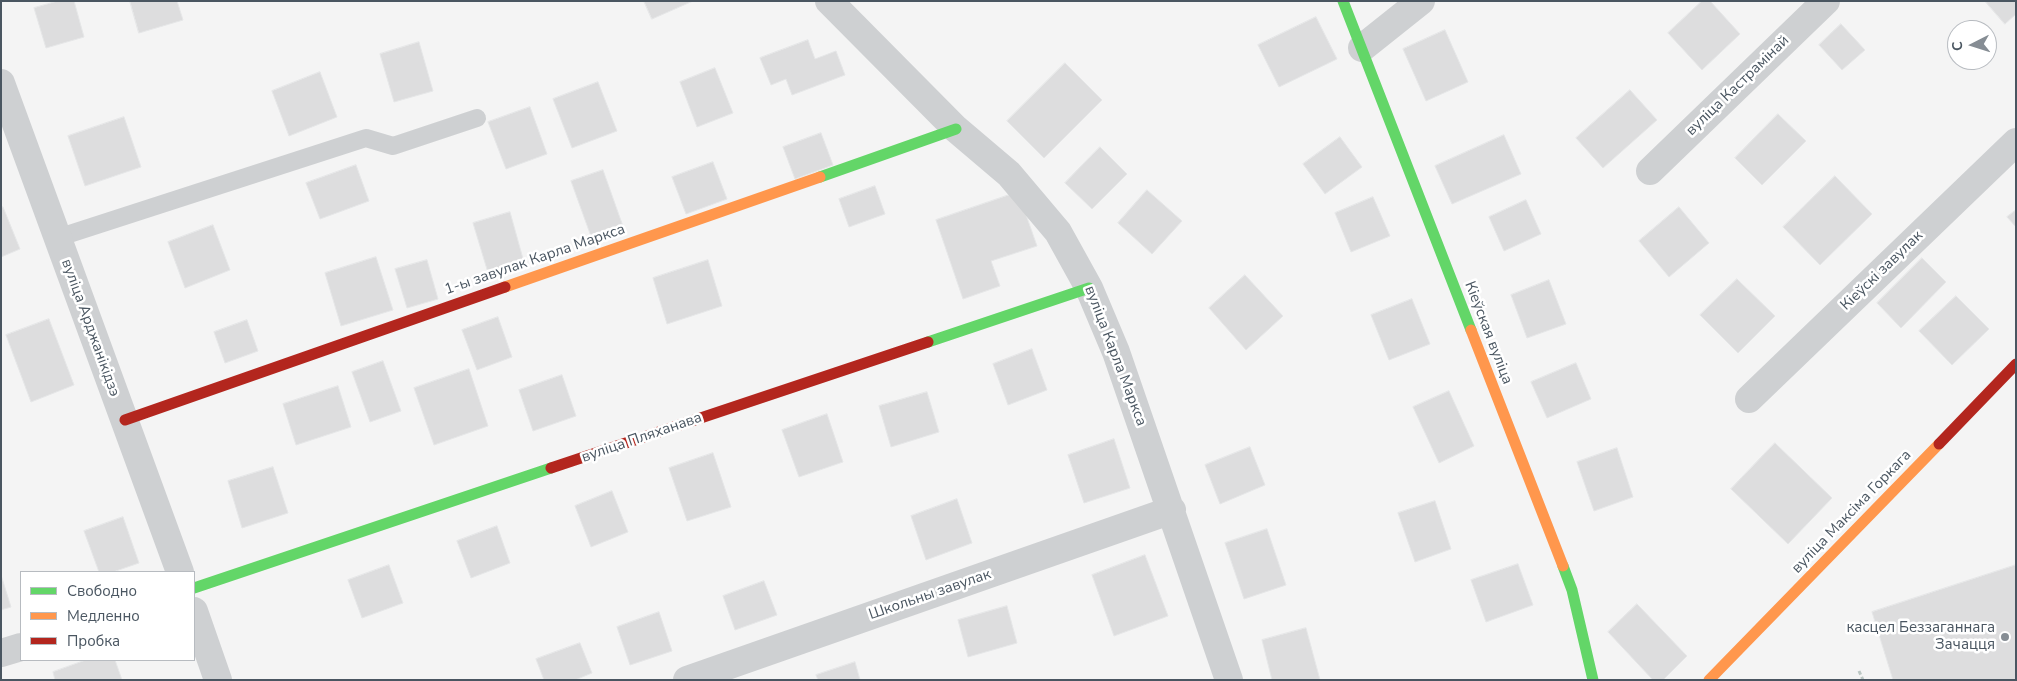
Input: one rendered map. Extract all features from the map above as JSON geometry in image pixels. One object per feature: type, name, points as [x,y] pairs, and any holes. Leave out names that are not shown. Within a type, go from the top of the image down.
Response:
[{"type":"street","name":"вуліца Карла Маркса","points":[[829,1],[956,129],[1010,174],[1058,232],[1089,288],[1116,352],[1229,680]]},
{"type":"street","name":"Кіеўская вуліца","points":[[1343,1],[1572,590],[1593,680]]},
{"type":"street","points":[[1362,48],[1421,1]]},
{"type":"street","name":"вуліца Кастрамінай","points":[[1650,171],[1826,1]]},
{"type":"street","name":"вуліца Арджанікідзэ","points":[[1,83],[180,571]]},
{"type":"street","name":"1-ы завулак Карла Маркса","points":[[125,420],[956,129]]},
{"type":"street","name":"Кіеўскі завулак","points":[[1749,400],[2016,142]]},
{"type":"street","name":"вуліца Пляханава","points":[[195,588],[1089,288]]},
{"type":"street","name":"вуліца Максіма Горкага","points":[[1709,680],[2016,364]]},
{"type":"street","name":"Школьны завулак","points":[[688,680],[1172,510]]},
{"type":"street","points":[[195,614],[218,680]]},
{"type":"street","points":[[1,653],[20,647]]},
{"type":"lane","points":[[57,238],[366,138],[393,146],[477,118]]},
{"type":"path","points":[[1859,671],[1863,680]]},
{"type":"building","points":[[58,1],[74,1],[84,37],[46,48],[34,8]]},
{"type":"building","points":[[130,1],[177,1],[183,20],[139,33]]},
{"type":"building","points":[[644,1],[693,1],[652,19]]},
{"type":"building","points":[[1702,1],[1710,1],[1740,34],[1702,70],[1668,33]]},
{"type":"building","points":[[1985,1],[2016,1],[2016,14],[2005,24]]},
{"type":"building","points":[[1316,17],[1337,59],[1279,87],[1258,45]]},
{"type":"building","points":[[1841,24],[1865,50],[1842,70],[1819,45]]},
{"type":"building","points":[[1445,30],[1468,82],[1426,101],[1403,49]]},
{"type":"building","points":[[808,40],[815,59],[836,51],[845,75],[792,95],[786,79],[771,85],[760,58]]},
{"type":"building","points":[[419,42],[433,91],[394,102],[380,54]]},
{"type":"building","points":[[1065,63],[1102,100],[1044,158],[1007,121]]},
{"type":"building","points":[[715,68],[733,113],[697,127],[680,82]]},
{"type":"building","points":[[320,72],[337,117],[289,136],[272,91]]},
{"type":"building","points":[[598,82],[617,131],[572,148],[553,99]]},
{"type":"building","points":[[1630,90],[1657,120],[1603,168],[1576,138]]},
{"type":"building","points":[[530,107],[547,154],[506,169],[488,122]]},
{"type":"building","points":[[1778,114],[1806,141],[1762,185],[1735,158]]},
{"type":"building","points":[[124,117],[141,167],[85,186],[68,136]]},
{"type":"building","points":[[821,133],[833,165],[795,179],[783,147]]},
{"type":"building","points":[[1504,135],[1521,174],[1452,204],[1435,166]]},
{"type":"building","points":[[1340,137],[1362,167],[1325,194],[1303,164]]},
{"type":"building","points":[[1100,147],[1127,174],[1092,209],[1065,183]]},
{"type":"building","points":[[713,162],[727,199],[686,214],[672,177]]},
{"type":"building","points":[[356,165],[369,201],[320,219],[306,183]]},
{"type":"building","points":[[603,170],[625,232],[593,242],[571,181]]},
{"type":"building","points":[[1835,176],[1872,214],[1820,265],[1783,227]]},
{"type":"building","points":[[875,186],[885,214],[849,227],[839,199]]},
{"type":"building","points":[[1147,190],[1182,221],[1152,254],[1118,223]]},
{"type":"building","points":[[1018,192],[1037,246],[991,261],[1000,286],[963,299],[936,220]]},
{"type":"building","points":[[1373,197],[1390,236],[1351,252],[1335,213]]},
{"type":"building","points":[[1526,200],[1541,234],[1504,251],[1489,217]]},
{"type":"building","points":[[3,207],[20,249],[1,257],[1,208]]},
{"type":"building","points":[[1679,207],[1709,243],[1669,277],[1639,241]]},
{"type":"building","points":[[2016,210],[2016,227],[2007,217]]},
{"type":"building","points":[[510,212],[525,266],[489,276],[473,223]]},
{"type":"building","points":[[213,225],[230,270],[185,288],[168,242]]},
{"type":"building","points":[[376,257],[393,310],[341,326],[325,273]]},
{"type":"building","points":[[1922,258],[1946,282],[1901,328],[1877,303]]},
{"type":"building","points":[[427,260],[438,299],[407,308],[395,269]]},
{"type":"building","points":[[708,260],[722,306],[667,324],[653,278]]},
{"type":"building","points":[[1245,275],[1283,316],[1246,350],[1209,308]]},
{"type":"building","points":[[1737,279],[1775,316],[1738,353],[1700,315]]},
{"type":"building","points":[[1549,280],[1566,324],[1527,338],[1511,295]]},
{"type":"building","points":[[1956,296],[1989,329],[1952,365],[1919,331]]},
{"type":"building","points":[[1412,299],[1430,344],[1389,360],[1371,315]]},
{"type":"building","points":[[498,317],[512,357],[477,370],[462,330]]},
{"type":"building","points":[[49,319],[74,385],[31,402],[6,335]]},
{"type":"building","points":[[247,320],[258,351],[225,363],[214,332]]},
{"type":"building","points":[[1032,349],[1047,390],[1008,405],[993,364]]},
{"type":"building","points":[[383,361],[401,411],[370,422],[352,372]]},
{"type":"building","points":[[1576,363],[1591,399],[1547,418],[1531,382]]},
{"type":"building","points":[[469,369],[488,426],[434,445],[414,388]]},
{"type":"building","points":[[562,375],[576,416],[533,431],[519,390]]},
{"type":"building","points":[[338,386],[351,427],[296,445],[283,404]]},
{"type":"building","points":[[1449,391],[1474,446],[1439,463],[1413,407]]},
{"type":"building","points":[[927,392],[939,432],[891,447],[879,406]]},
{"type":"building","points":[[827,414],[843,462],[799,477],[782,430]]},
{"type":"building","points":[[1114,439],[1130,488],[1084,503],[1068,455]]},
{"type":"building","points":[[1775,443],[1832,498],[1788,544],[1731,489]]},
{"type":"building","points":[[1250,447],[1265,485],[1220,504],[1205,465]]},
{"type":"building","points":[[1617,448],[1633,497],[1594,511],[1577,462]]},
{"type":"building","points":[[713,453],[731,507],[687,521],[669,468]]},
{"type":"building","points":[[273,467],[288,513],[242,528],[228,481]]},
{"type":"building","points":[[612,491],[628,532],[591,547],[575,506]]},
{"type":"building","points":[[957,499],[972,543],[926,560],[911,516]]},
{"type":"building","points":[[1435,501],[1451,549],[1415,562],[1398,513]]},
{"type":"building","points":[[123,517],[139,563],[116,571],[99,571],[84,531]]},
{"type":"building","points":[[497,526],[510,563],[471,578],[457,541]]},
{"type":"building","points":[[1267,529],[1286,585],[1244,599],[1225,543]]},
{"type":"building","points":[[1145,555],[1168,616],[1114,636],[1092,575]]},
{"type":"building","points":[[1518,564],[1533,605],[1486,622],[1471,580]]},
{"type":"building","points":[[389,565],[403,603],[362,618],[348,580]]},
{"type":"building","points":[[2016,565],[2016,680],[1893,680],[1872,612]]},
{"type":"building","points":[[1,575],[11,607],[1,610]]},
{"type":"building","points":[[764,581],[777,615],[735,630],[723,596]]},
{"type":"building","points":[[1637,604],[1687,656],[1663,680],[1653,680],[1608,632]]},
{"type":"building","points":[[1007,606],[1017,643],[968,657],[958,620]]},
{"type":"building","points":[[659,612],[672,651],[630,665],[617,627]]},
{"type":"building","points":[[1306,628],[1320,680],[1272,680],[1262,640]]},
{"type":"building","points":[[580,643],[592,673],[575,680],[544,680],[536,659]]},
{"type":"building","points":[[83,661],[115,661],[122,680],[55,680],[53,672]]},
{"type":"building","points":[[855,662],[860,680],[818,680],[816,675]]},
{"type":"traffic: fast","points":[[1343,1],[1471,330]]},
{"type":"traffic: fast","points":[[820,177],[956,129]]},
{"type":"traffic: fast","points":[[928,342],[1089,288]]},
{"type":"traffic: fast","points":[[195,588],[551,468]]},
{"type":"traffic: fast","points":[[1563,566],[1572,590],[1593,680]]},
{"type":"traffic: slow","points":[[505,287],[820,177]]},
{"type":"traffic: slow","points":[[1471,330],[1563,566]]},
{"type":"traffic: slow","points":[[1709,680],[1939,444]]},
{"type":"traffic: jam","points":[[125,420],[505,287]]},
{"type":"traffic: jam","points":[[551,468],[928,342]]},
{"type":"traffic: jam","points":[[1939,444],[2016,364]]},
{"type":"place","name":"касцел Беззаганнага Зачацця","points":[[2005,637]]}]
